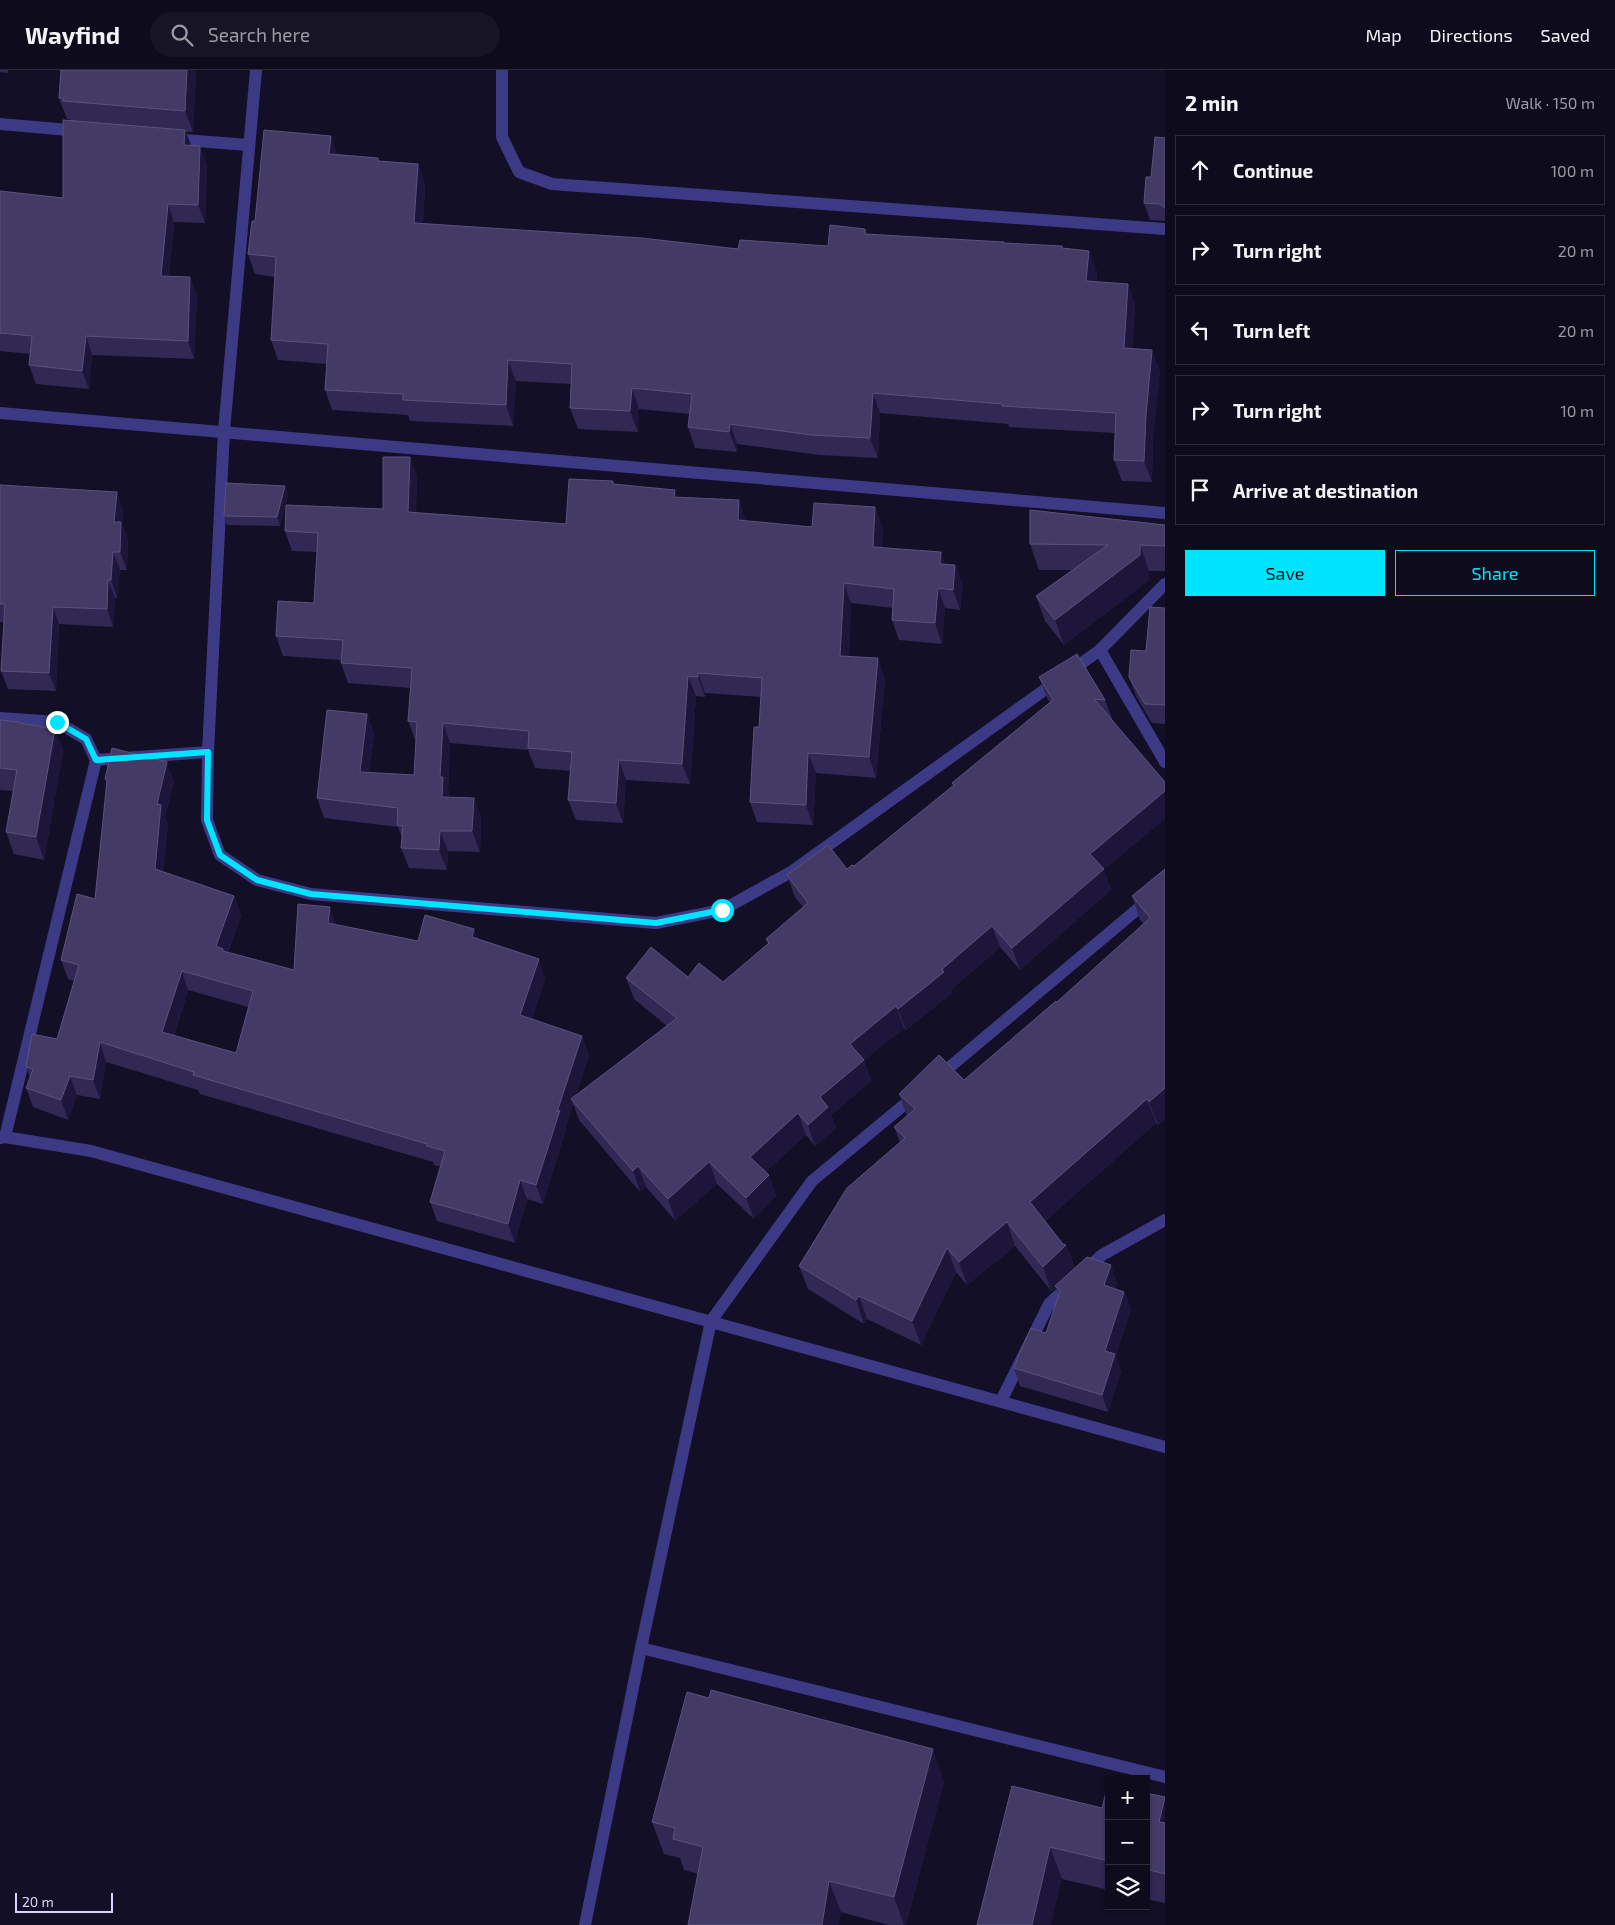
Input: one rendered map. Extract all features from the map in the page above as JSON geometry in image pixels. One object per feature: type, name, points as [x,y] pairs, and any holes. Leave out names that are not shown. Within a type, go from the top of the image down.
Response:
[{"type":"street","points":[[256,70],[224,431],[208,752],[207,820],[220,855],[257,880],[311,894],[656,923],[722,910],[791,872],[1100,650],[1165,584]]},
{"type":"street","points":[[502,70],[502,137],[519,172],[552,184],[1165,229]]},
{"type":"street","points":[[0,124],[89,131]]},
{"type":"street","points":[[159,138],[248,145]]},
{"type":"street","points":[[0,413],[1165,513]]},
{"type":"street","points":[[1100,650],[1165,762]]},
{"type":"street","points":[[0,718],[57,722],[86,739],[96,760],[2,1137],[91,1151],[1165,1447]]},
{"type":"street","points":[[96,760],[208,752]]},
{"type":"street","points":[[584,1925],[711,1321],[812,1181],[1165,886]]},
{"type":"street","points":[[1001,1401],[1049,1304],[1102,1254],[1165,1220]]},
{"type":"street","points":[[641,1648],[1165,1777]]},
{"type":"building","points":[[61,70],[187,70],[185,111],[63,101],[63,98],[59,98]]},
{"type":"building","points":[[63,120],[185,130],[184,145],[200,146],[198,205],[168,204],[161,276],[190,277],[188,341],[86,336],[82,371],[29,365],[32,336],[0,333],[0,191],[63,198]]},
{"type":"building","points":[[264,130],[331,136],[329,154],[418,164],[414,223],[642,238],[738,249],[740,240],[828,246],[830,225],[865,229],[865,234],[1062,246],[1062,248],[1089,251],[1086,281],[1128,284],[1124,348],[1152,350],[1144,461],[1114,460],[1116,413],[1002,406],[1002,404],[873,393],[870,438],[812,435],[730,424],[729,432],[688,427],[692,394],[632,388],[630,411],[570,408],[572,364],[508,360],[506,405],[403,400],[403,394],[325,390],[328,344],[271,340],[276,257],[248,254],[252,221],[255,221]]},
{"type":"building","points":[[1155,137],[1165,138],[1165,208],[1160,204],[1144,203],[1146,177],[1151,177]]},
{"type":"building","points":[[383,457],[410,457],[408,512],[566,524],[569,479],[613,481],[613,484],[675,490],[674,497],[739,500],[738,520],[812,527],[814,503],[875,507],[873,547],[941,552],[940,564],[955,565],[953,590],[938,588],[935,623],[892,620],[894,589],[844,583],[840,656],[878,658],[869,757],[808,753],[806,805],[750,802],[754,727],[759,727],[762,678],[698,673],[698,677],[688,676],[682,764],[619,760],[616,803],[568,800],[572,752],[528,748],[529,731],[443,723],[440,777],[443,777],[442,797],[474,798],[472,831],[440,831],[439,850],[401,848],[403,826],[397,825],[398,808],[317,798],[327,710],[367,714],[360,772],[414,775],[417,722],[408,721],[412,668],[341,663],[343,640],[276,636],[278,601],[314,603],[318,533],[285,531],[286,505],[383,509]]},
{"type":"building","points":[[226,483],[285,486],[277,517],[224,516]]},
{"type":"building","points":[[0,485],[117,492],[114,522],[121,522],[120,552],[113,552],[111,580],[108,580],[107,609],[53,607],[49,673],[1,671],[5,604],[0,604]]},
{"type":"building","points":[[1030,510],[1165,525],[1165,546],[1140,545],[1140,555],[1055,620],[1036,596],[1108,545],[1030,544]]},
{"type":"building","points":[[1150,607],[1165,608],[1165,705],[1145,704],[1129,677],[1131,650],[1146,651]]},
{"type":"building","points":[[1077,654],[1105,700],[1094,699],[1165,782],[1165,791],[1090,854],[1104,869],[1012,948],[992,926],[942,969],[944,972],[898,1009],[896,1006],[850,1044],[864,1060],[820,1097],[828,1107],[808,1125],[798,1113],[750,1157],[769,1175],[746,1198],[709,1162],[668,1199],[638,1166],[633,1171],[571,1099],[677,1018],[626,978],[651,947],[688,977],[699,963],[723,982],[769,943],[766,939],[808,903],[787,875],[828,845],[847,869],[852,865],[854,866],[954,785],[952,783],[1053,700],[1039,677]]},
{"type":"building","points":[[0,720],[55,729],[36,837],[6,832],[17,770],[0,768]]},
{"type":"building","points":[[112,748],[167,762],[157,804],[161,805],[155,869],[234,896],[216,946],[223,949],[223,951],[294,970],[298,904],[330,907],[328,923],[418,941],[425,915],[474,929],[472,937],[539,959],[520,1015],[582,1036],[536,1185],[520,1180],[508,1224],[430,1202],[445,1151],[427,1146],[427,1144],[193,1075],[194,1072],[100,1042],[93,1080],[70,1076],[61,1100],[26,1088],[33,1069],[26,1067],[32,1034],[57,1039],[79,965],[61,960],[77,894],[95,899],[107,780],[105,779]],"holes":[[[182,971],[253,991],[236,1053],[162,1032]]]},
{"type":"building","points":[[1165,869],[1165,1088],[1149,1102],[1147,1099],[1030,1202],[1063,1244],[1066,1245],[1043,1267],[1007,1222],[959,1262],[947,1248],[912,1321],[859,1296],[856,1300],[799,1266],[847,1188],[905,1138],[894,1127],[915,1109],[899,1094],[939,1055],[964,1080],[1057,1002],[1150,918],[1132,896]]},
{"type":"building","points":[[1087,1257],[1111,1265],[1104,1285],[1124,1292],[1105,1351],[1115,1354],[1102,1395],[1014,1368],[1031,1328],[1046,1333],[1060,1291],[1055,1286]]},
{"type":"building","points":[[711,1690],[933,1749],[894,1897],[829,1881],[822,1925],[688,1925],[703,1847],[673,1839],[675,1828],[652,1822],[687,1692],[709,1698]]},
{"type":"building","points":[[1012,1786],[1102,1808],[1105,1796],[1105,1860],[1050,1847],[1032,1925],[977,1925]]},
{"type":"building","points":[[1150,1794],[1165,1797],[1159,1822],[1165,1823],[1165,1874],[1150,1870]]},
{"type":"route","points":[[57,722],[86,739],[96,760],[208,752],[207,820],[220,855],[257,880],[311,894],[656,923],[722,910]]}]
